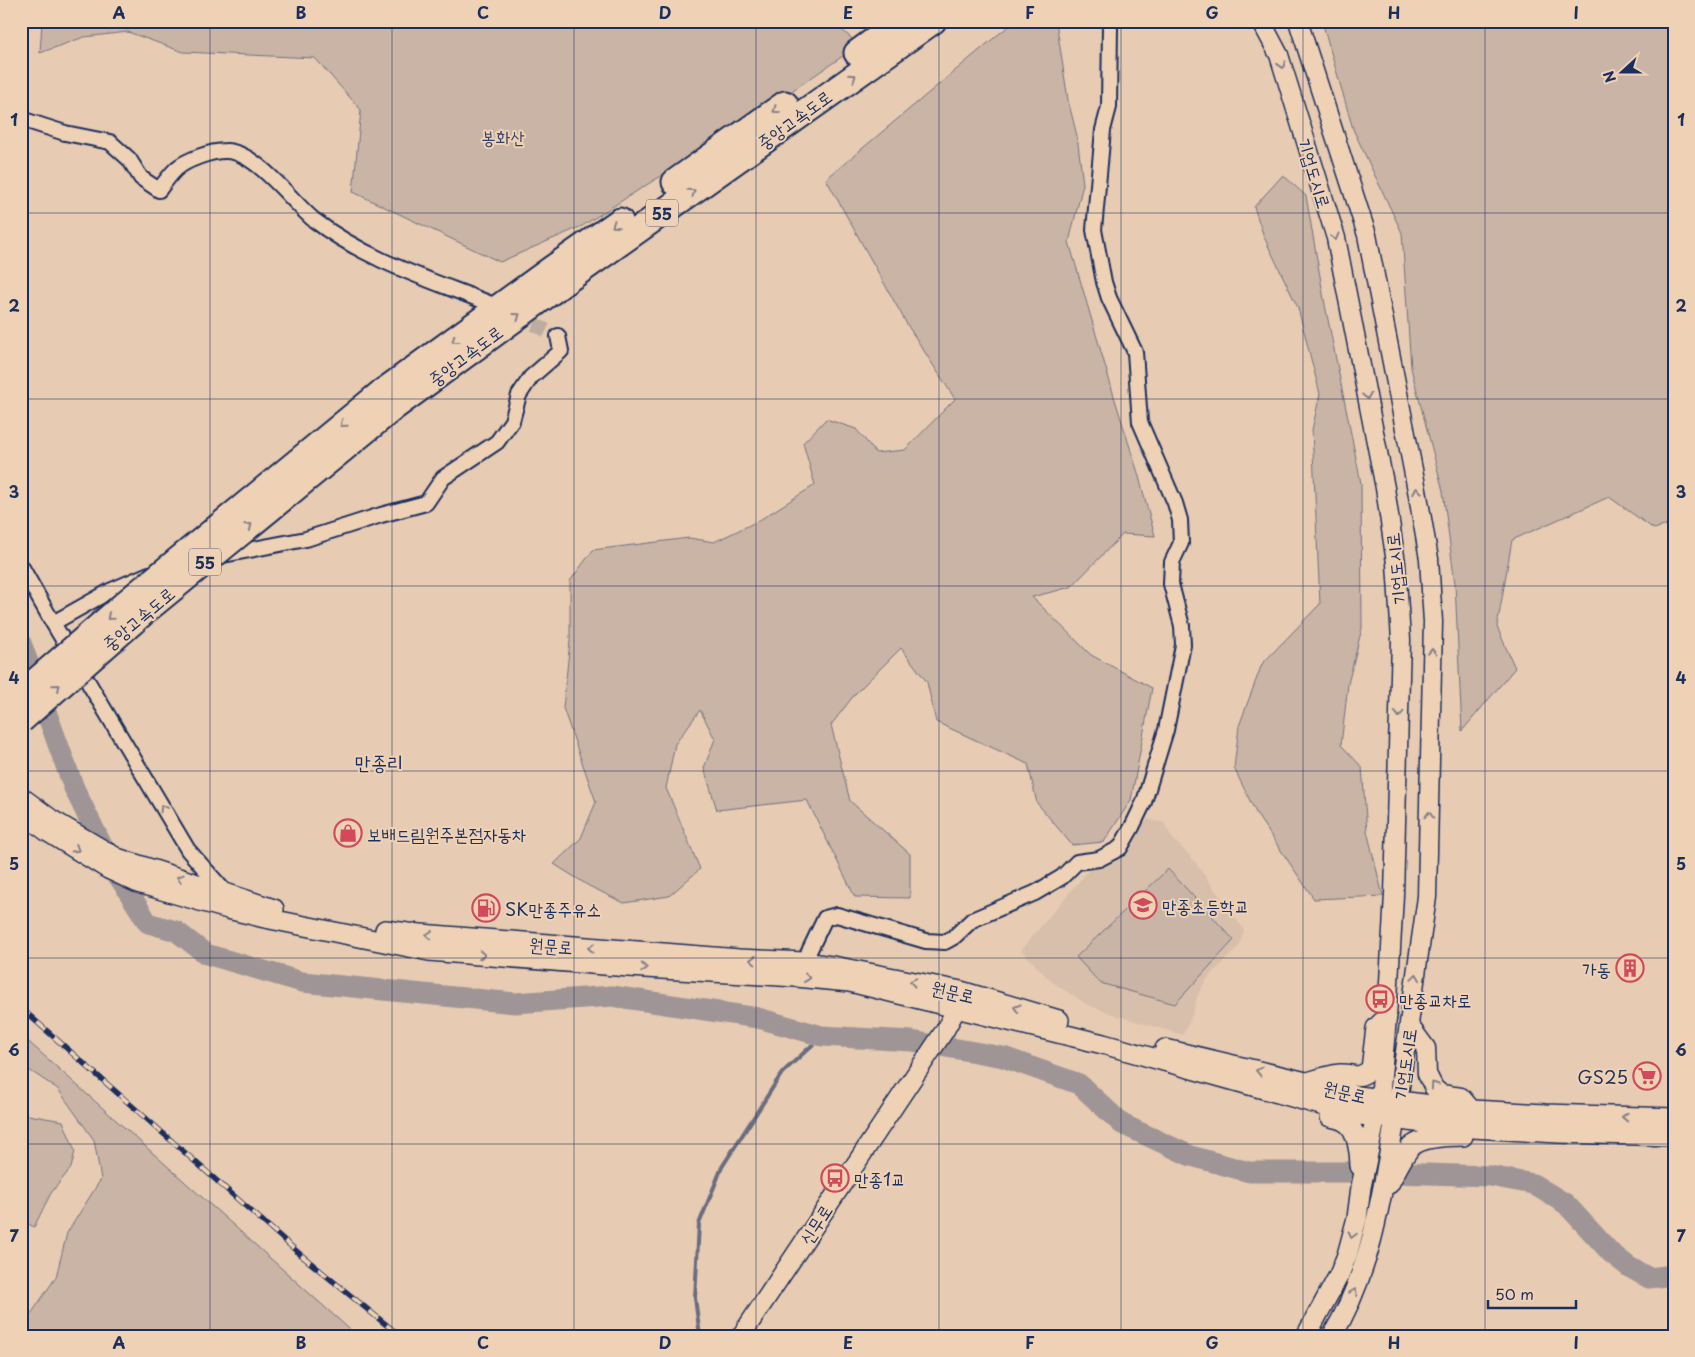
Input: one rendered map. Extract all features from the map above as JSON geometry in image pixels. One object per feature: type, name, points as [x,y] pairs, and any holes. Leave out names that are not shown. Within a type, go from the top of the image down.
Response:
[{"type":"highway","name":"중앙고속도로","points":[[21,694],[128,602],[550,270],[902,21]]},
{"type":"highway","name":"중앙고속도로","points":[[21,720],[387,400],[551,292],[933,21]]},
{"type":"main road","points":[[21,797],[52,820],[117,858],[227,901]]},
{"type":"main road","points":[[21,812],[48,832],[108,869],[138,883],[227,901]]},
{"type":"main road","name":"원문로","points":[[227,901],[266,906],[312,918],[408,933],[739,959],[804,962],[838,967],[959,1000],[1103,1044],[1353,1114],[1387,1121],[1527,1131],[1674,1136]]},
{"type":"main road","name":"원문로","points":[[227,901],[429,951],[629,967],[796,977],[850,982],[959,1000],[1358,1096],[1380,1099]]},
{"type":"main road","points":[[1306,1082],[1340,1074],[1356,1077],[1364,1075],[1371,1070],[1376,1028],[1388,1017]]},
{"type":"main road","points":[[1197,1070],[1211,1082],[1346,1122],[1351,1127],[1360,1150],[1361,1187],[1357,1218],[1347,1254],[1332,1289],[1306,1336]]},
{"type":"main road","name":"기업도시로","points":[[1380,1099],[1387,1121]]},
{"type":"main road","name":"원문로","points":[[1387,1121],[1472,1110],[1674,1118]]},
{"type":"main road","points":[[1361,1187],[1387,1121]]},
{"type":"main road","points":[[1332,1336],[1350,1302],[1363,1269],[1383,1196],[1387,1121]]},
{"type":"main road","points":[[1383,1196],[1409,1148],[1418,1141],[1449,1136],[1519,1135],[1527,1131]]},
{"type":"street","points":[[804,962],[825,918],[837,915],[926,941],[945,942],[954,937],[972,920],[1035,893],[1062,877],[1077,862],[1099,859],[1120,848],[1144,802],[1166,730],[1184,645],[1182,626],[1171,584],[1172,562],[1181,543],[1180,520],[1175,502],[1140,422],[1135,352],[1109,298],[1094,230],[1103,130],[1109,107],[1109,21]]},
{"type":"street","name":"기업도시로","points":[[1261,21],[1279,54],[1336,238],[1385,488],[1396,563],[1401,640],[1394,895],[1388,1017],[1380,1099]]},
{"type":"street","name":"기업도시로","points":[[1298,21],[1366,235],[1429,558],[1433,622],[1427,897],[1410,1025],[1387,1121]]},
{"type":"street","points":[[21,119],[65,133],[110,142],[129,159],[141,178],[159,190],[176,169],[201,156],[226,151],[243,156],[272,178],[313,219],[360,250],[411,273],[492,304]]},
{"type":"street","points":[[53,624],[110,591],[172,565],[306,539],[426,503],[442,478],[497,442],[512,421],[519,395],[531,377],[560,351],[558,336]]},
{"type":"street","points":[[21,566],[53,624],[188,850],[227,901]]},
{"type":"street","name":"신무로","points":[[741,1336],[945,1030],[959,1000]]},
{"type":"street","points":[[1410,1025],[1426,1048],[1427,1074],[1434,1088],[1441,1094],[1461,1097],[1472,1110]]},
{"type":"shaded area","name":"만종초등학교","points":[[1148,819],[1164,823],[1173,839],[1192,858],[1244,930],[1239,946],[1207,979],[1198,994],[1192,1015],[1183,1035],[1088,1005],[1052,982],[1021,950],[1092,866],[1126,845]]},
{"type":"green space","name":"봉화산","points":[[42,21],[832,21],[859,45],[758,114],[582,226],[500,262],[353,192],[361,110],[315,58],[183,52],[128,32],[84,37],[40,53]]},
{"type":"green space","points":[[1016,21],[1056,21],[1068,100],[1077,136],[1083,184],[1069,242],[1155,536],[1123,534],[1071,587],[1032,597],[1091,655],[1152,688],[1131,800],[1104,842],[1072,845],[1037,803],[1028,764],[936,722],[927,682],[901,648],[855,694],[831,725],[850,801],[910,854],[910,898],[855,897],[807,800],[717,810],[704,768],[715,739],[700,710],[675,744],[666,788],[700,869],[669,896],[624,903],[589,886],[554,864],[581,838],[596,802],[563,708],[570,641],[570,581],[593,550],[689,538],[714,542],[758,521],[815,485],[803,443],[826,419],[856,429],[876,453],[905,450],[955,399],[908,326],[826,179]]},
{"type":"green space","points":[[1322,21],[1674,21],[1674,523],[1654,529],[1609,497],[1512,540],[1497,627],[1515,668],[1462,731],[1455,584],[1443,491],[1411,368],[1402,233],[1353,129]]},
{"type":"green space","points":[[1283,175],[1306,196],[1325,305],[1361,483],[1362,628],[1348,684],[1341,745],[1362,767],[1367,831],[1383,896],[1314,899],[1257,815],[1234,768],[1239,726],[1262,664],[1320,604],[1312,430],[1320,394],[1298,308],[1264,237],[1254,207]]},
{"type":"green space","points":[[1168,869],[1234,940],[1175,1004],[1100,983],[1076,957]]},
{"type":"green space","points":[[21,1035],[357,1336],[21,1336],[21,1315],[29,1317],[56,1277],[67,1233],[101,1179],[94,1140],[58,1089],[23,1066],[21,1062]]},
{"type":"green space","points":[[21,1105],[28,1115],[63,1121],[75,1151],[71,1168],[51,1193],[34,1227],[21,1220]]},
{"type":"waterway","points":[[21,643],[74,788],[112,866],[148,923],[176,931],[206,954],[302,982],[515,1003],[612,996],[758,1018],[822,1036],[912,1041],[1003,1057],[1079,1084],[1122,1124],[1191,1156],[1249,1172],[1363,1172],[1490,1176],[1533,1184],[1566,1204],[1611,1253],[1629,1267],[1649,1278],[1674,1275]]},
{"type":"waterway","points":[[700,1336],[695,1298],[699,1224],[722,1167],[782,1073],[822,1036]]},
{"type":"tunnel","points":[[515,315],[558,336]]},
{"type":"railway","points":[[21,1008],[301,1255],[400,1336]]},
{"type":"place","name":"보배드림원주본점자동차","points":[[348,833]]},
{"type":"place","name":"만종초등학교","points":[[1143,905]]},
{"type":"place","name":"SK만종주유소","points":[[486,908]]},
{"type":"place","name":"가동","points":[[1630,968]]},
{"type":"place","name":"만종교차로","points":[[1380,999]]},
{"type":"place","name":"GS25","points":[[1647,1076]]},
{"type":"place","name":"만종1교","points":[[835,1178]]},
{"type":"district","name":"만종리","points":[[379,762]]}]
